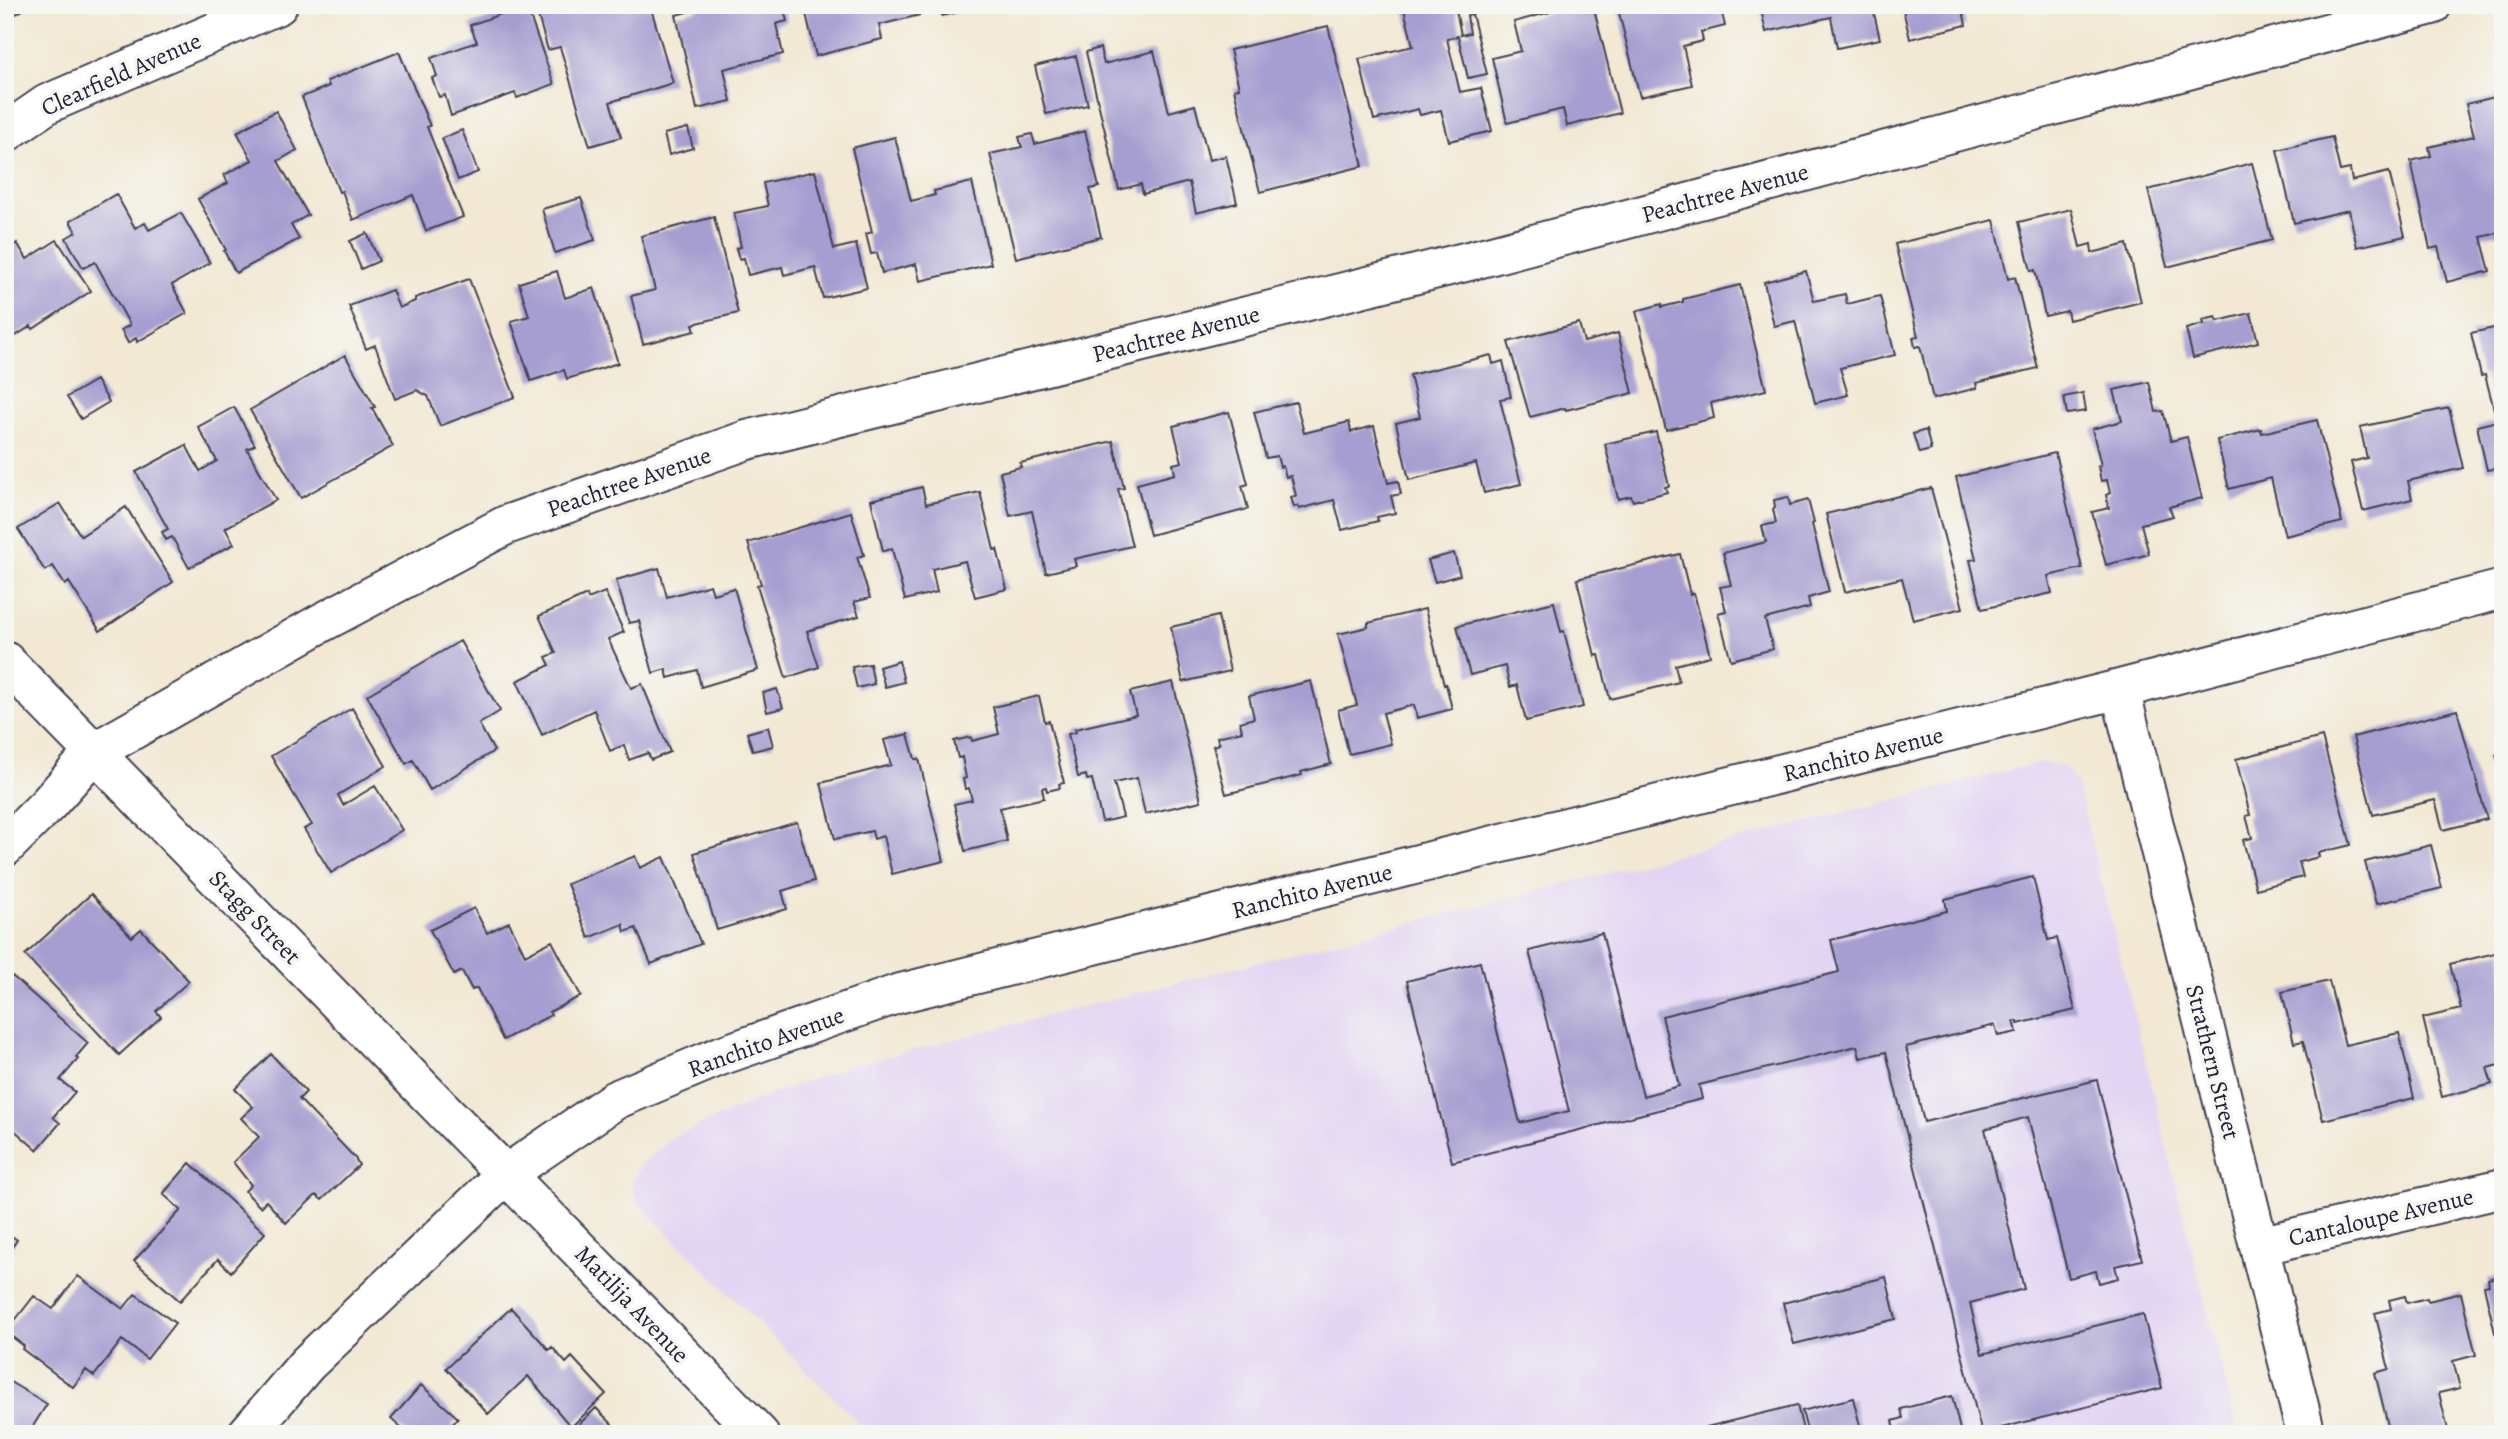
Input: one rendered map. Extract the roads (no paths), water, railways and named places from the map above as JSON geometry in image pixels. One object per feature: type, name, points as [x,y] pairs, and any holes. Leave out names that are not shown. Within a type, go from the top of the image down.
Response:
[{"type":"street","name":"Clearfield Avenue","points":[[5,132],[47,104],[278,5]]},
{"type":"street","name":"Peachtree Avenue","points":[[5,846],[48,804],[94,752],[321,623],[506,525],[747,440],[1464,262],[2432,5]]},
{"type":"street","name":"Ranchito Avenue","points":[[247,1434],[307,1364],[505,1175],[615,1100],[720,1056],[897,994],[2120,689],[2503,589]]},
{"type":"street","name":"Stagg Street","points":[[5,661],[505,1175]]},
{"type":"street","name":"Strathern Street","points":[[2120,689],[2306,1434]]},
{"type":"street","name":"Matilija Avenue","points":[[505,1175],[759,1434]]},
{"type":"street","name":"Cantaloupe Avenue","points":[[2259,1246],[2503,1188]]}]
